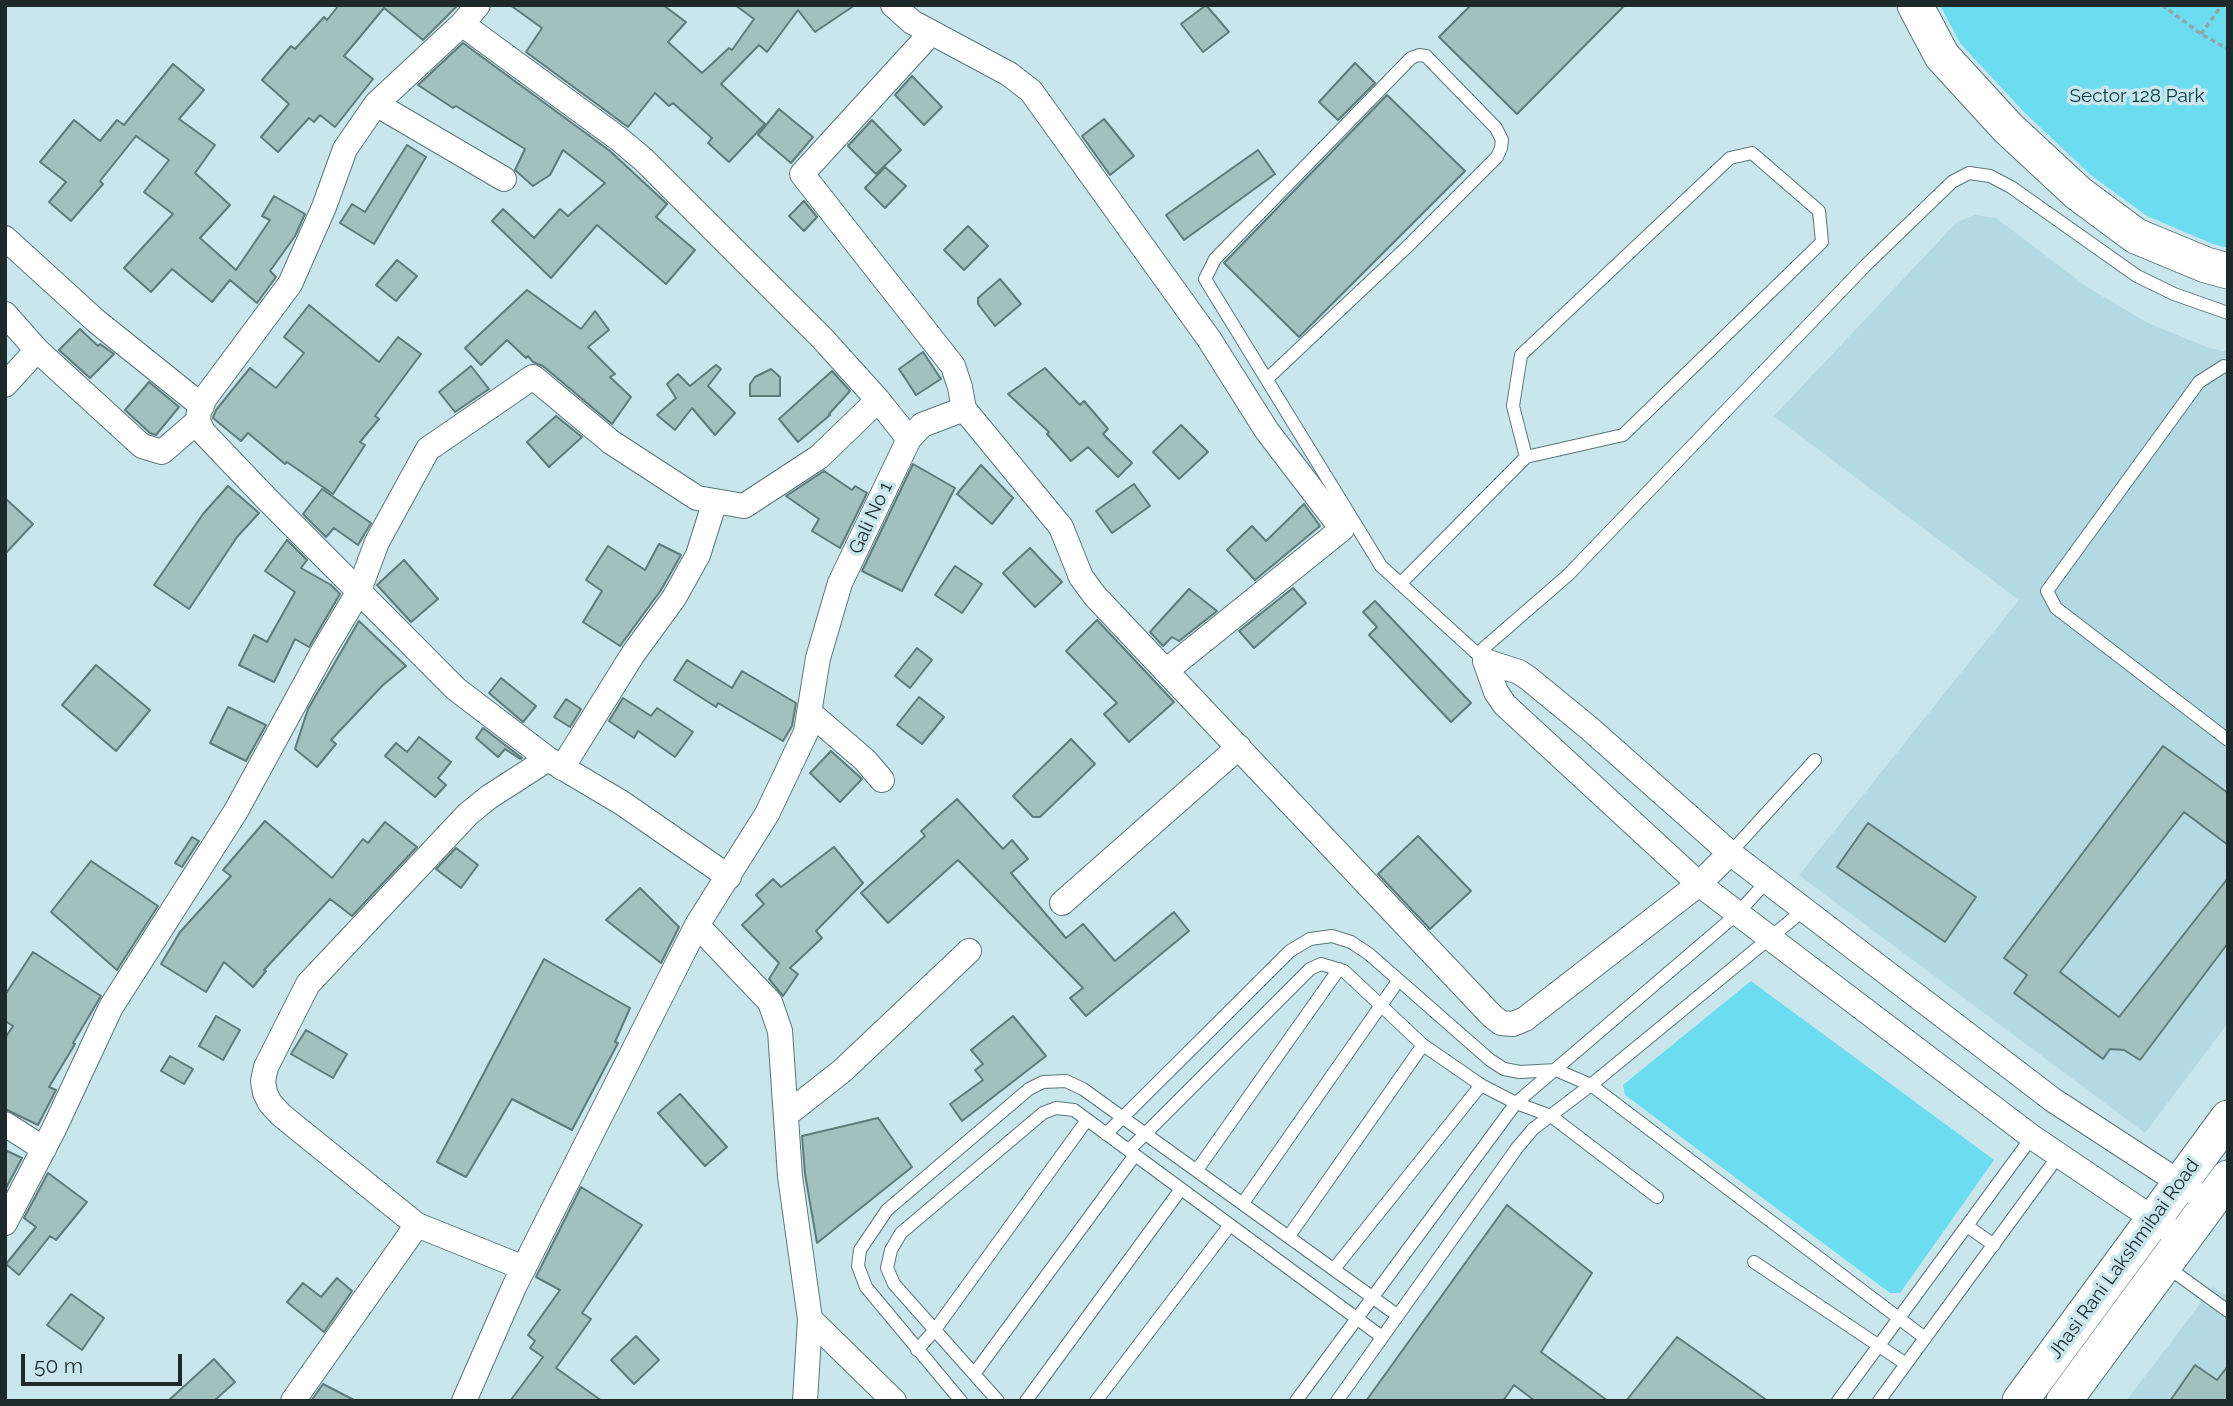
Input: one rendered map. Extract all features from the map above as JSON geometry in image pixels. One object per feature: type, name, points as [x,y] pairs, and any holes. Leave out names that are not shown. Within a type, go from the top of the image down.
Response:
[{"type":"main road","points":[[1915,5],[1942,55],[2008,128],[2078,193],[2136,236],[2206,265],[2228,271]]},
{"type":"main road","name":"Jhasi Rani Lakshmibai Road","points":[[2020,1401],[2228,1118]]},
{"type":"main road","name":"Jhasi Rani Lakshmibai Road","points":[[2072,1395],[2219,1190]]},
{"type":"street","points":[[5,314],[37,350],[142,446],[162,452],[170,447],[200,413],[290,284],[324,207],[345,149],[376,104],[462,24],[478,5]]},
{"type":"street","points":[[894,5],[912,22],[1009,74],[1031,91],[1209,339],[1266,431],[1342,529],[1167,670]]},
{"type":"street","points":[[462,24],[639,155],[813,329],[878,400],[909,439]]},
{"type":"street","points":[[931,33],[802,174],[953,366],[964,409],[1061,527],[1081,577],[1095,596],[1492,1016],[1502,1023],[1513,1024],[1525,1019],[1699,884],[1730,853]]},
{"type":"street","points":[[376,104],[504,179]]},
{"type":"street","points":[[5,238],[200,413],[203,432],[358,593],[456,689],[555,764],[622,803],[729,877]]},
{"type":"street","points":[[5,385],[37,350]]},
{"type":"street","points":[[5,1223],[44,1149],[111,1007],[236,811],[321,654],[358,593],[377,542],[428,449],[533,377],[611,442],[696,498],[744,506],[819,457],[878,400]]},
{"type":"street","name":"Gali No 1","points":[[464,1401],[524,1268],[696,925],[767,814],[806,732],[818,658],[841,583],[909,439],[922,425],[964,409]]},
{"type":"street","points":[[524,1268],[417,1225],[281,1115],[265,1093],[263,1081],[308,984],[468,814],[489,797],[555,764],[674,598],[698,555],[715,501]]},
{"type":"street","points":[[1481,657],[1519,672],[1537,685],[1730,853],[2053,1100],[2181,1182],[2219,1190]]},
{"type":"street","points":[[1481,657],[1496,692],[1505,705],[1699,884],[2032,1137],[2154,1220],[2174,1252]]},
{"type":"street","points":[[810,712],[864,760],[882,780]]},
{"type":"street","points":[[1062,903],[1239,747]]},
{"type":"street","points":[[696,925],[770,1002],[780,1031],[790,1176],[810,1319],[805,1401]]},
{"type":"street","points":[[786,1115],[842,1071],[969,951]]},
{"type":"street","points":[[5,1124],[44,1149]]},
{"type":"street","points":[[293,1401],[417,1225]]},
{"type":"street","points":[[810,1319],[894,1401]]},
{"type":"lane","points":[[1267,379],[1408,246],[1497,156],[1501,148],[1502,140],[1496,128],[1426,55],[1419,55],[1411,58],[1215,258],[1205,279],[1381,566],[1481,657],[1568,575],[1866,265],[1952,182],[1969,173],[1990,176],[2011,187],[2137,276],[2174,294],[2228,313]]},
{"type":"lane","points":[[1400,584],[1526,457],[1623,435],[1822,242],[1819,211],[1752,153],[1730,158],[1521,355],[1513,407],[1526,457]]},
{"type":"lane","points":[[2228,367],[2224,366],[2199,382],[2047,591],[2056,608],[2228,740]]},
{"type":"lane","points":[[1730,853],[1815,760]]},
{"type":"lane","points":[[1296,1401],[1516,1102],[1737,914],[1767,881]]},
{"type":"lane","points":[[1337,1401],[1533,1129],[1591,1085],[1805,909]]},
{"type":"lane","points":[[1107,1134],[1290,951],[1310,939],[1332,936],[1351,942],[1369,954],[1490,1060],[1504,1069],[1520,1072],[1556,1070],[1591,1085],[1925,1338]]},
{"type":"lane","points":[[974,1374],[1146,1134],[1310,969],[1321,964],[1344,971],[1423,1045],[1481,1085],[1550,1116],[1657,1197]]},
{"type":"lane","points":[[1197,1170],[1339,969]]},
{"type":"lane","points":[[1243,1203],[1398,981]]},
{"type":"lane","points":[[1289,1236],[1423,1045]]},
{"type":"lane","points":[[961,1401],[866,1287],[858,1266],[860,1250],[887,1210],[1029,1089],[1043,1082],[1066,1081],[1083,1089],[1397,1315]]},
{"type":"lane","points":[[1334,1269],[1481,1085]]},
{"type":"lane","points":[[998,1401],[894,1284],[887,1268],[891,1250],[901,1233],[1043,1113],[1056,1108],[1074,1110],[1382,1337]]},
{"type":"lane","points":[[917,1350],[934,1331],[1087,1120]]},
{"type":"lane","points":[[1838,1401],[2032,1137]]},
{"type":"lane","points":[[1879,1401],[2059,1155]]},
{"type":"lane","points":[[1026,1401],[1181,1189]]},
{"type":"lane","points":[[1096,1401],[1230,1225]]},
{"type":"lane","points":[[1967,1226],[1994,1245]]},
{"type":"lane","points":[[2174,1252],[2228,1311]]},
{"type":"lane","points":[[1754,1262],[1906,1364]]},
{"type":"path","points":[[2162,5],[2201,34],[2228,49]]},
{"type":"path","points":[[2201,34],[2222,5]]},
{"type":"shaded area","points":[[1975,215],[1996,218],[2090,289],[2148,323],[2209,348],[2228,352],[2228,1023],[2145,1133],[1799,875],[2019,600],[1774,416],[1957,222]]},
{"type":"shaded area","points":[[2213,1287],[2228,1297],[2228,1401],[2126,1401]]},
{"type":"green space","name":"Sector 128 Park","points":[[1940,5],[2228,5],[2228,248],[2147,216],[2092,176],[2024,112],[1960,43]]},
{"type":"green space","points":[[1751,981],[1994,1160],[1900,1293],[1890,1293],[1625,1095],[1623,1085]]},
{"type":"building","points":[[339,5],[458,5],[423,40],[384,8],[344,56],[373,79],[335,127],[320,115],[314,122],[309,118],[278,152],[261,137],[289,104],[262,80],[291,46],[295,49],[324,17],[327,20]]},
{"type":"building","points":[[510,5],[663,5],[686,22],[668,42],[702,73],[729,48],[732,50],[754,19],[735,5],[855,5],[815,32],[798,10],[767,52],[759,45],[721,84],[765,124],[729,162],[708,143],[712,138],[673,103],[669,106],[655,93],[628,127],[526,52],[542,28]]},
{"type":"building","points":[[1206,5],[1229,32],[1203,52],[1181,24]]},
{"type":"building","points":[[1471,5],[1625,5],[1517,114],[1439,37]]},
{"type":"building","points":[[463,43],[610,151],[667,204],[656,217],[695,250],[666,284],[597,225],[551,278],[492,221],[503,209],[534,238],[560,209],[568,216],[605,183],[563,150],[550,175],[533,186],[515,170],[525,149],[418,85]]},
{"type":"building","points":[[1355,63],[1375,83],[1338,120],[1319,102]]},
{"type":"building","points":[[173,64],[204,90],[179,119],[215,145],[195,173],[230,205],[200,238],[236,270],[270,220],[262,216],[274,196],[305,214],[295,236],[270,271],[276,277],[257,303],[230,280],[212,302],[172,269],[151,292],[124,268],[173,214],[144,192],[169,160],[136,136],[100,181],[103,184],[71,221],[49,202],[66,182],[40,162],[74,120],[100,141],[117,120],[124,125]]},
{"type":"building","points":[[912,76],[942,107],[924,125],[895,95]]},
{"type":"building","points":[[1387,95],[1465,171],[1299,337],[1224,263]]},
{"type":"building","points":[[779,109],[813,137],[791,163],[758,135]]},
{"type":"building","points":[[1104,119],[1134,156],[1110,175],[1082,136]]},
{"type":"building","points":[[872,120],[901,150],[876,174],[848,146]]},
{"type":"building","points":[[407,145],[426,157],[374,244],[340,223],[352,204],[365,212]]},
{"type":"building","points":[[1258,150],[1275,174],[1184,240],[1166,215]]},
{"type":"building","points":[[885,167],[906,186],[885,208],[865,188]]},
{"type":"building","points":[[804,201],[817,217],[804,231],[789,216]]},
{"type":"building","points":[[968,226],[988,246],[964,270],[944,250]]},
{"type":"building","points":[[397,260],[417,276],[396,301],[376,285]]},
{"type":"building","points":[[1000,279],[1021,304],[995,326],[978,304],[978,298]]},
{"type":"building","points":[[527,290],[581,329],[595,311],[609,330],[588,347],[615,374],[610,377],[631,397],[612,424],[543,366],[533,362],[528,356],[526,358],[507,340],[481,365],[465,348]]},
{"type":"building","points":[[309,305],[379,362],[398,337],[421,354],[375,416],[379,419],[360,442],[365,445],[333,494],[287,462],[285,464],[248,433],[241,441],[213,418],[216,410],[250,368],[276,388],[304,353],[284,337]]},
{"type":"building","points":[[80,329],[98,346],[100,344],[114,354],[90,378],[59,350]]},
{"type":"building","points":[[923,352],[941,379],[916,395],[899,369]]},
{"type":"building","points":[[716,365],[721,369],[708,386],[735,413],[715,435],[692,408],[675,430],[657,415],[676,398],[667,384],[678,374],[690,386]]},
{"type":"building","points":[[471,366],[489,389],[455,412],[439,392]]},
{"type":"building","points":[[1045,368],[1080,405],[1084,401],[1108,429],[1103,434],[1132,463],[1118,477],[1088,447],[1071,461],[1047,434],[1049,432],[1008,394]]},
{"type":"building","points":[[771,369],[780,377],[780,396],[750,396],[750,384],[755,377]]},
{"type":"building","points":[[832,371],[850,391],[830,415],[798,442],[779,419]]},
{"type":"building","points":[[149,382],[179,407],[156,435],[150,433],[125,410]]},
{"type":"building","points":[[556,416],[582,437],[549,467],[527,442]]},
{"type":"building","points":[[1181,425],[1208,452],[1179,479],[1153,452]]},
{"type":"building","points":[[913,464],[955,488],[902,591],[862,571]]},
{"type":"building","points":[[981,465],[1013,498],[992,524],[957,494]]},
{"type":"building","points":[[824,471],[852,490],[855,486],[867,493],[840,548],[812,531],[819,519],[786,496]]},
{"type":"building","points":[[1134,484],[1150,506],[1112,533],[1096,511]]},
{"type":"building","points":[[228,486],[259,513],[237,537],[189,609],[154,585],[203,514]]},
{"type":"building","points":[[322,489],[371,523],[358,545],[334,528],[326,537],[303,514]]},
{"type":"building","points":[[5,498],[33,524],[5,554]]},
{"type":"building","points":[[1304,504],[1320,526],[1255,580],[1227,550],[1252,526],[1266,541]]},
{"type":"building","points":[[287,540],[307,560],[301,568],[331,585],[340,594],[309,647],[295,639],[274,682],[239,665],[254,635],[267,642],[295,592],[265,571]]},
{"type":"building","points":[[659,544],[681,555],[661,590],[620,646],[583,622],[602,591],[586,580],[608,546],[645,570]]},
{"type":"building","points":[[1030,548],[1062,582],[1035,607],[1003,573]]},
{"type":"building","points":[[404,560],[438,599],[411,622],[377,585]]},
{"type":"building","points":[[955,566],[982,584],[962,613],[935,595]]},
{"type":"building","points":[[1293,588],[1306,603],[1254,648],[1239,631]]},
{"type":"building","points":[[1189,589],[1217,611],[1179,641],[1172,637],[1163,646],[1150,632]]},
{"type":"building","points":[[1375,601],[1471,703],[1451,722],[1369,635],[1377,627],[1363,612]]},
{"type":"building","points":[[1097,620],[1174,702],[1129,742],[1104,714],[1117,703],[1066,651]]},
{"type":"building","points":[[359,621],[406,666],[383,685],[331,740],[336,744],[317,767],[295,749],[308,709]]},
{"type":"building","points":[[917,648],[932,660],[910,688],[895,676]]},
{"type":"building","points":[[687,660],[732,688],[742,671],[796,703],[792,726],[783,741],[718,703],[716,707],[674,680]]},
{"type":"building","points":[[96,665],[150,710],[116,751],[62,705]]},
{"type":"building","points":[[501,678],[536,706],[523,722],[489,693]]},
{"type":"building","points":[[919,697],[944,717],[922,744],[897,725]]},
{"type":"building","points":[[623,698],[651,716],[657,708],[693,732],[675,757],[638,731],[634,738],[609,721]]},
{"type":"building","points":[[566,699],[581,709],[570,727],[554,717]]},
{"type":"building","points":[[228,707],[266,725],[246,761],[210,743]]},
{"type":"building","points":[[483,728],[522,758],[505,749],[498,757],[476,738]]},
{"type":"building","points":[[419,737],[451,762],[438,778],[446,785],[435,797],[385,756],[396,743],[407,752]]},
{"type":"building","points":[[1071,739],[1095,764],[1040,817],[1033,817],[1013,796]]},
{"type":"building","points":[[2163,746],[2228,793],[2228,845],[2184,812],[2060,972],[2119,1017],[2228,878],[2228,943],[2140,1060],[2124,1050],[2110,1049],[2103,1059],[2014,993],[2027,975],[2004,958]]},
{"type":"building","points":[[831,751],[862,779],[840,802],[810,773]]},
{"type":"building","points":[[957,799],[1003,849],[1012,840],[1028,859],[1011,873],[1066,938],[1083,924],[1115,961],[1174,912],[1189,931],[1086,1016],[1070,998],[1083,988],[958,860],[888,923],[861,893],[925,836],[921,831]]},
{"type":"building","points":[[265,821],[332,878],[363,839],[368,843],[385,822],[417,847],[352,916],[330,899],[264,970],[266,971],[253,987],[224,962],[206,992],[161,964],[180,932],[231,876],[223,870]]},
{"type":"building","points":[[1868,823],[1976,897],[1945,942],[1837,867]]},
{"type":"building","points":[[1418,836],[1471,891],[1430,929],[1378,874]]},
{"type":"building","points":[[192,837],[199,841],[182,867],[175,863]]},
{"type":"building","points":[[834,847],[863,883],[816,931],[822,938],[790,968],[798,974],[783,996],[769,979],[779,963],[742,925],[764,904],[756,895],[773,879],[781,887]]},
{"type":"building","points":[[456,848],[478,865],[461,888],[436,869]]},
{"type":"building","points":[[91,861],[158,906],[117,970],[51,912]]},
{"type":"building","points":[[640,888],[679,927],[661,963],[606,920]]},
{"type":"building","points":[[33,952],[101,996],[49,1087],[56,1090],[38,1125],[5,1109],[5,1038],[13,1026],[5,1021],[5,995]]},
{"type":"building","points":[[544,959],[630,1008],[615,1042],[618,1043],[572,1130],[512,1099],[466,1177],[437,1162]]},
{"type":"building","points":[[216,1016],[240,1030],[223,1060],[199,1046]]},
{"type":"building","points":[[1013,1016],[1046,1056],[962,1121],[950,1104],[983,1080],[975,1070],[983,1064],[971,1050]]},
{"type":"building","points":[[306,1030],[347,1054],[333,1078],[291,1054]]},
{"type":"building","points":[[170,1056],[193,1069],[184,1084],[161,1071]]},
{"type":"building","points":[[680,1094],[727,1147],[705,1166],[658,1113]]},
{"type":"building","points":[[878,1118],[912,1167],[817,1243],[805,1174],[802,1136]]},
{"type":"building","points":[[5,1150],[22,1158],[5,1190]]},
{"type":"building","points":[[48,1173],[87,1202],[56,1240],[50,1236],[19,1275],[6,1264],[36,1227],[24,1218]]},
{"type":"building","points":[[581,1187],[642,1225],[582,1313],[591,1319],[556,1368],[602,1401],[510,1401],[543,1357],[530,1348],[535,1341],[528,1335],[560,1290],[536,1277]]},
{"type":"building","points":[[1507,1205],[1592,1273],[1541,1352],[1608,1401],[1535,1401],[1514,1385],[1503,1401],[1366,1401]]},
{"type":"building","points":[[337,1278],[352,1291],[324,1332],[287,1302],[303,1283],[321,1297]]},
{"type":"building","points":[[71,1294],[104,1318],[82,1350],[47,1325]]},
{"type":"building","points":[[636,1336],[659,1360],[634,1384],[611,1360]]},
{"type":"building","points":[[1677,1337],[1768,1401],[1626,1401]]},
{"type":"building","points":[[214,1359],[235,1382],[214,1401],[168,1401]]},
{"type":"building","points":[[2195,1365],[2217,1380],[2228,1366],[2228,1401],[2170,1401]]},
{"type":"building","points":[[323,1384],[356,1401],[311,1401]]}]
